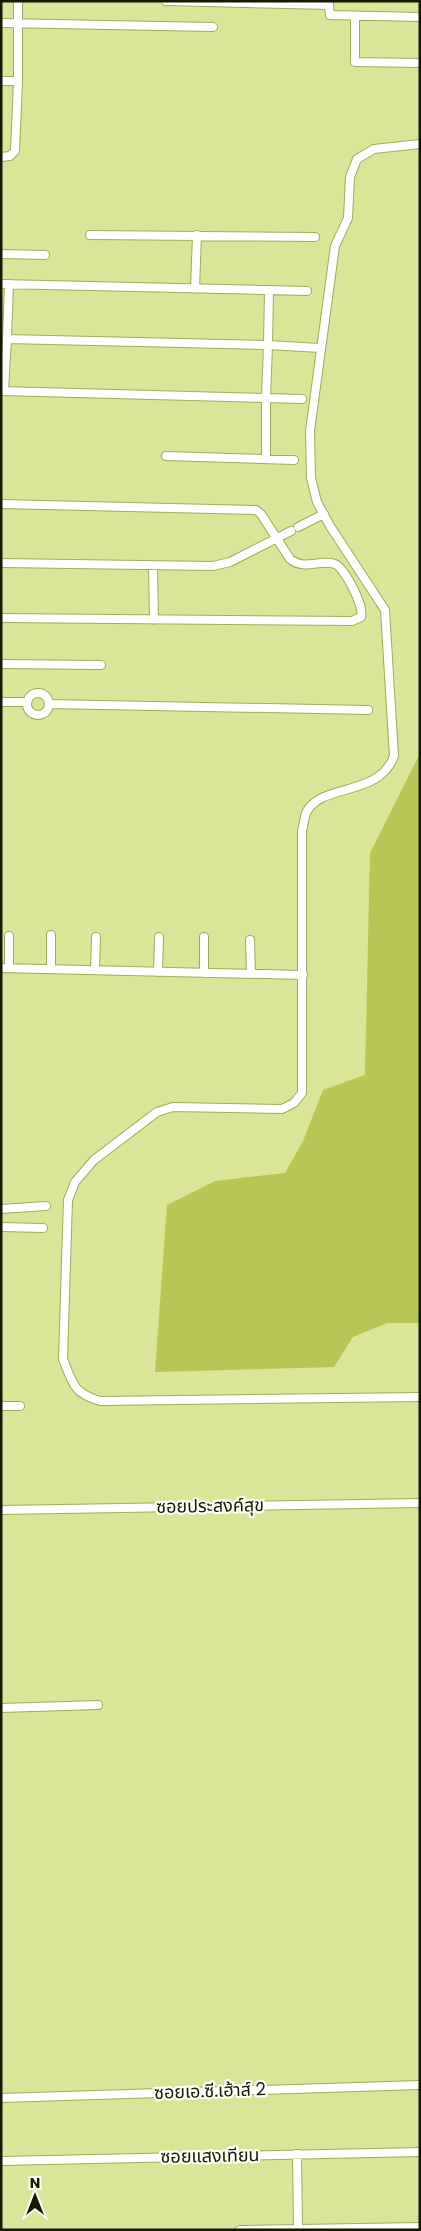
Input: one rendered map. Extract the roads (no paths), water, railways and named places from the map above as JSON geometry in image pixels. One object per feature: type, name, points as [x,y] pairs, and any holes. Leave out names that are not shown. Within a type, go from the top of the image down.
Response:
[{"type":"street","points":[[1,157],[10,156],[15,151],[18,81],[18,1]]},
{"type":"street","points":[[166,1],[329,3],[330,15],[420,17]]},
{"type":"street","points":[[355,16],[355,62],[420,63]]},
{"type":"street","points":[[1,23],[214,27]]},
{"type":"street","points":[[1,81],[18,81]]},
{"type":"street","points":[[420,144],[374,149],[357,159],[350,177],[348,218],[335,246],[320,348],[310,431],[309,457],[311,478],[317,502],[385,610],[394,756],[390,766],[383,774],[372,781],[317,802],[307,811],[302,831],[302,1093],[294,1103],[282,1109],[173,1107],[157,1112],[94,1160],[75,1182],[68,1200],[63,1359],[71,1381],[82,1396],[100,1401],[420,1396]]},
{"type":"street","points":[[90,235],[315,237]]},
{"type":"street","points":[[195,288],[197,235]]},
{"type":"street","points":[[1,254],[45,254]]},
{"type":"street","points":[[302,399],[3,392],[7,339],[5,284],[307,291]]},
{"type":"street","points":[[266,459],[269,290]]},
{"type":"street","points":[[7,339],[268,345],[320,348]]},
{"type":"street","points":[[166,456],[294,460]]},
{"type":"street","points":[[1,504],[249,508],[261,514],[295,564],[305,566],[331,564],[340,567],[363,610],[361,617],[352,621],[1,618]]},
{"type":"street","points":[[1,563],[154,566],[223,564],[257,550],[276,538],[324,514]]},
{"type":"street","points":[[154,566],[154,620]]},
{"type":"street","points":[[1,664],[101,665]]},
{"type":"street","points":[[41,694],[48,699],[49,704],[46,712],[38,715],[30,711],[27,702],[32,695],[41,694]]},
{"type":"street","points":[[1,702],[27,702]]},
{"type":"street","points":[[49,704],[368,710]]},
{"type":"street","points":[[9,936],[5,968],[303,975]]},
{"type":"street","points":[[51,936],[51,969]]},
{"type":"street","points":[[95,970],[96,937]]},
{"type":"street","points":[[158,972],[159,937]]},
{"type":"street","points":[[204,937],[204,973]]},
{"type":"street","points":[[250,940],[250,974]]},
{"type":"street","points":[[1,1209],[46,1206]]},
{"type":"street","points":[[1,1227],[43,1228]]},
{"type":"street","points":[[1,1406],[20,1406]]},
{"type":"street","name":"ซอยประสงค์สุข","points":[[1,1510],[420,1503]]},
{"type":"street","points":[[1,1708],[98,1705]]},
{"type":"street","name":"ซอยเอ.ซี.เฮ้าส์ 2","points":[[1,2098],[420,2085]]},
{"type":"street","name":"ซอยแสงเทียน","points":[[1,2161],[420,2152]]},
{"type":"street","points":[[297,2154],[298,2228]]},
{"type":"street","points":[[240,2230],[420,2227]]}]
